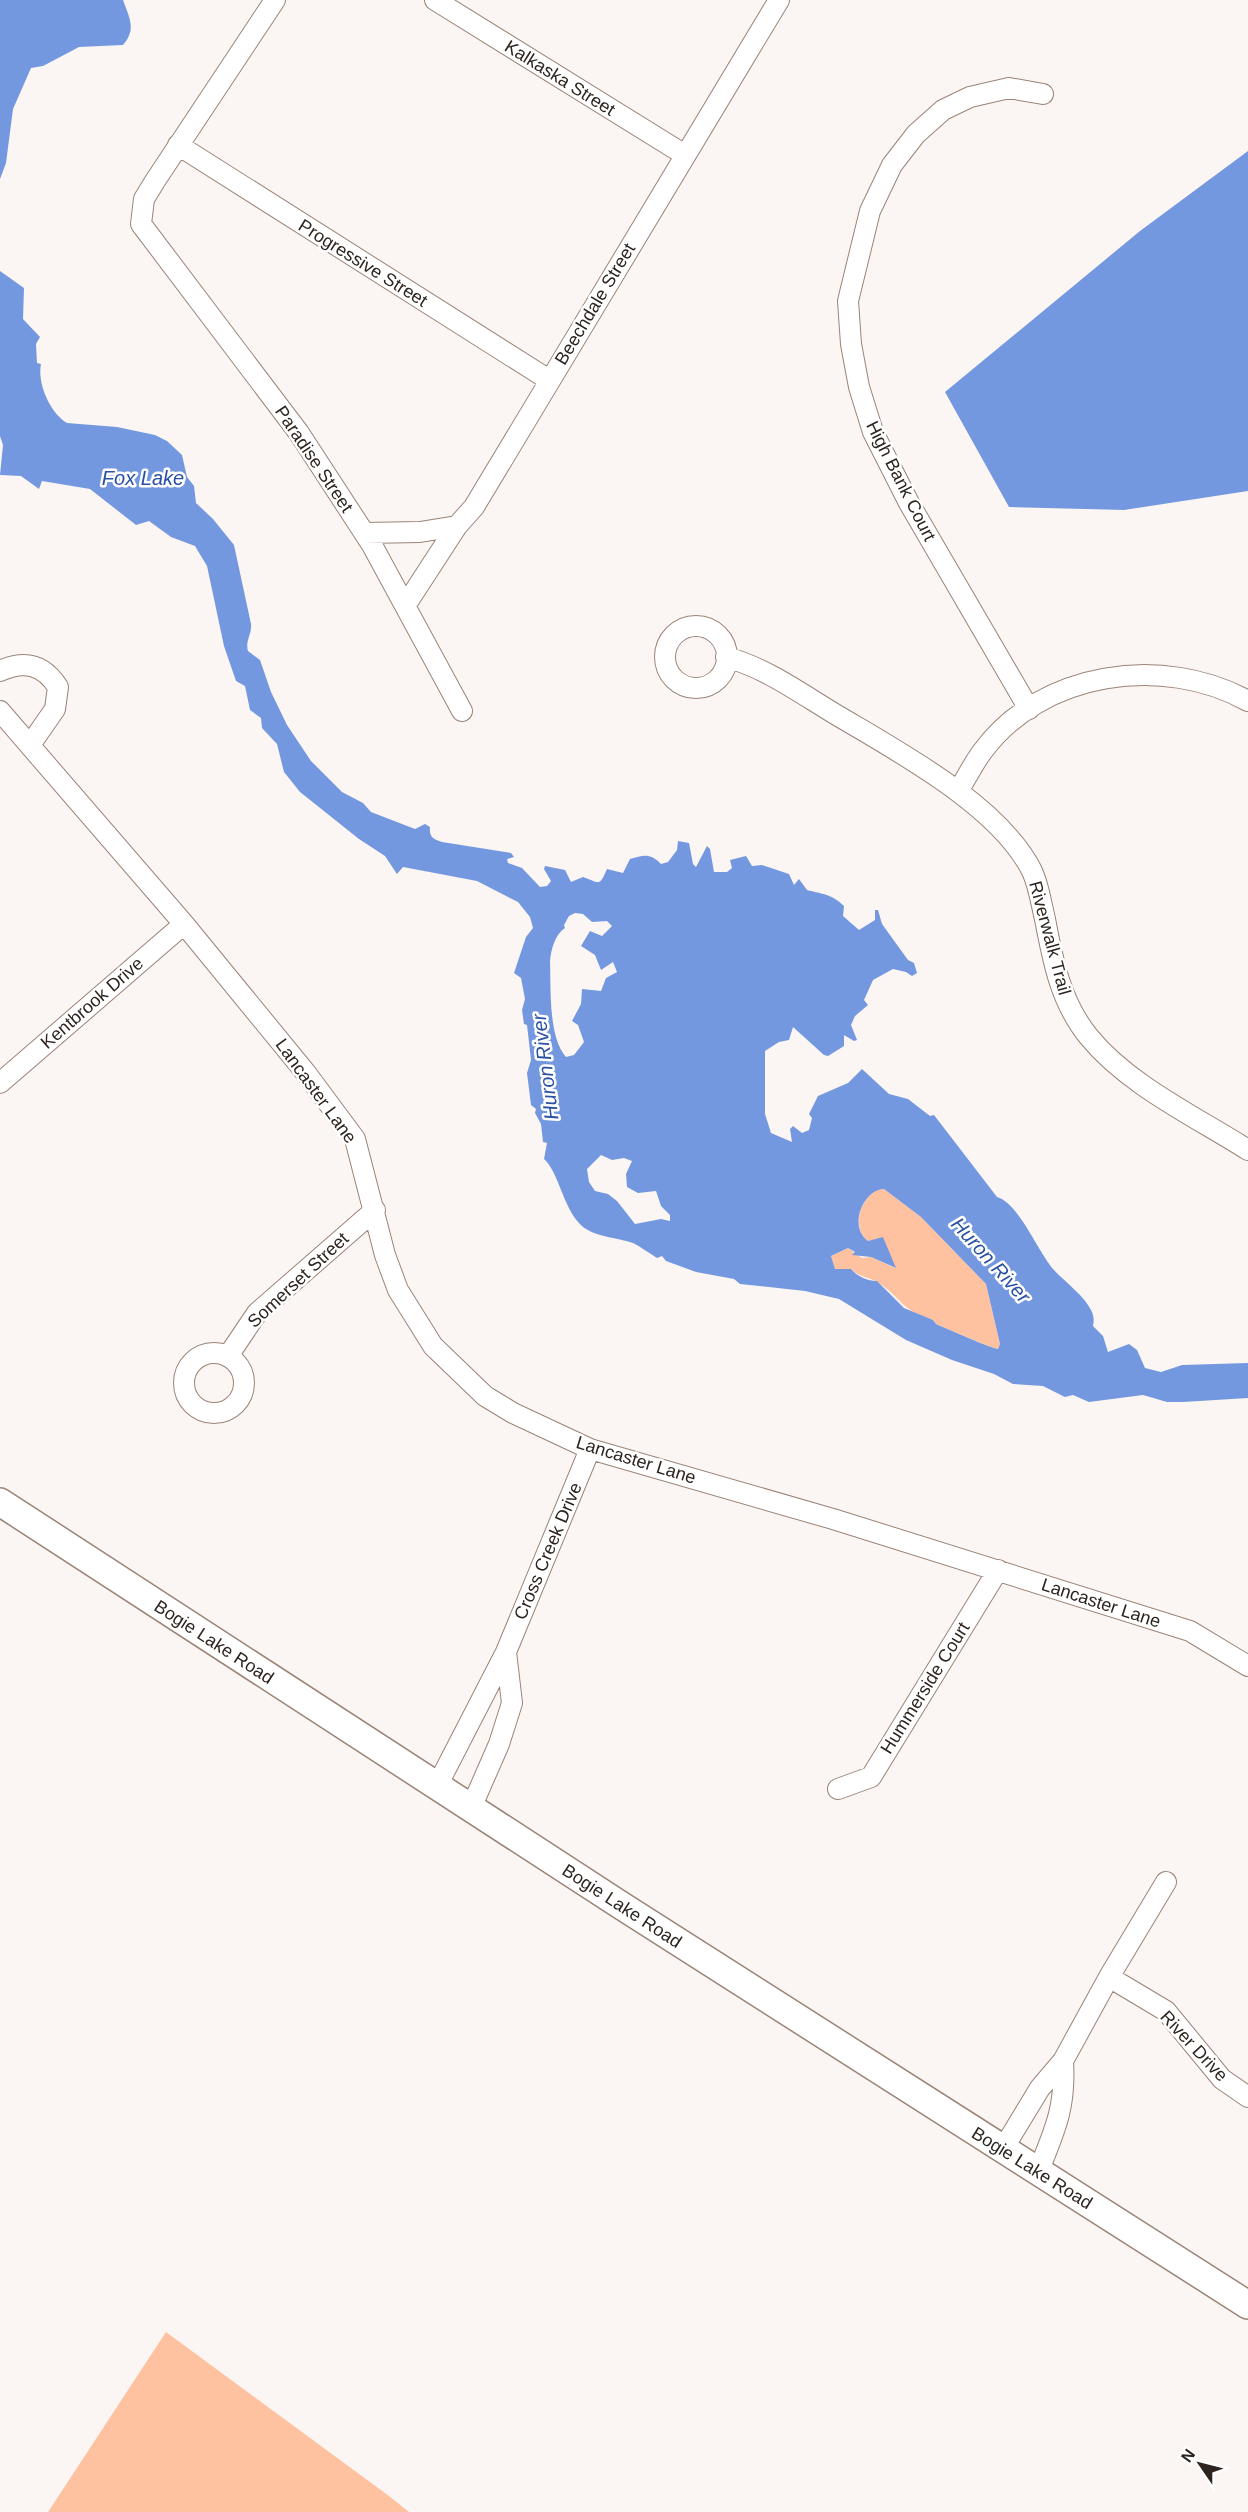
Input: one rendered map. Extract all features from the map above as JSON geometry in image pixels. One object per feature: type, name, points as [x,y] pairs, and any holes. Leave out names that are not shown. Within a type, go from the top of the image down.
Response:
[{"type":"main road","name":"Bogie Lake Road","points":[[0,1502],[471,1808],[1248,2305]]},
{"type":"street","points":[[178,146],[275,0]]},
{"type":"street","name":"Kalkaska Street","points":[[435,0],[685,155]]},
{"type":"street","name":"Beechdale Street","points":[[405,606],[457,526],[484,492],[549,380],[779,0]]},
{"type":"street","name":"High Bank Court","points":[[1029,709],[909,503],[873,432],[859,387],[848,301],[870,211],[892,165],[916,134],[943,110],[970,97],[1009,88],[1043,94]]},
{"type":"street","name":"Paradise Street","points":[[178,146],[144,199],[141,224],[299,433],[364,533],[462,711]]},
{"type":"street","name":"Progressive Street","points":[[178,146],[549,380]]},
{"type":"street","points":[[364,533],[420,532],[457,526]]},
{"type":"street","name":"Riverwalk Trail","points":[[726,657],[761,669],[958,791],[1000,829],[1032,872],[1062,993],[1089,1037],[1127,1074],[1248,1150]]},
{"type":"street","points":[[0,671],[19,665],[34,665],[51,677],[58,687],[55,709],[30,745]]},
{"type":"street","points":[[958,791],[982,751],[1003,730],[1029,709],[1077,684],[1119,675],[1157,675],[1197,683],[1234,694],[1248,701]]},
{"type":"street","name":"Lancaster Lane","points":[[0,711],[184,924],[306,1073],[355,1139],[385,1255],[398,1290],[433,1346],[485,1396],[513,1413],[590,1449],[833,1519],[1190,1631],[1248,1666]]},
{"type":"street","name":"Kentbrook Drive","points":[[0,1083],[184,924]]},
{"type":"street","name":"Somerset Street","points":[[228,1356],[257,1313],[375,1210]]},
{"type":"street","name":"Cross Creek Drive","points":[[437,1785],[506,1652],[590,1449]]},
{"type":"street","name":"Hummerside Court","points":[[838,1789],[871,1777],[998,1570]]},
{"type":"street","name":"Cross Creek Drive","points":[[471,1808],[499,1744],[512,1703],[506,1652]]},
{"type":"street","points":[[1003,2149],[1040,2088],[1063,2061],[1109,1977],[1166,1882]]},
{"type":"street","name":"River Drive","points":[[1109,1977],[1166,2011],[1222,2079],[1248,2097]]},
{"type":"street","points":[[1038,2172],[1058,2125],[1065,2092],[1063,2061]]},
{"type":"shaded area","points":[[884,1189],[921,1217],[986,1284],[1000,1344],[998,1349],[936,1324],[933,1320],[914,1312],[879,1283],[851,1269],[835,1270],[831,1256],[848,1248],[862,1258],[871,1257],[895,1268],[883,1238],[868,1241],[859,1226],[861,1209],[865,1201],[877,1191]]},
{"type":"shaded area","points":[[166,2332],[389,2496],[409,2512],[48,2512]]},
{"type":"water","points":[[0,0],[123,0],[131,28],[123,45],[79,47],[43,66],[31,68],[13,109],[6,163],[0,179]]},
{"type":"water","points":[[1248,151],[1248,491],[1124,510],[1009,507],[945,392],[1140,231]]},
{"type":"water","points":[[0,271],[24,288],[23,319],[40,337],[36,344],[37,363],[41,364],[43,388],[55,412],[67,423],[117,427],[155,435],[167,441],[182,455],[187,477],[194,486],[196,503],[213,519],[234,545],[251,624],[248,651],[260,660],[271,692],[287,725],[311,761],[342,792],[363,803],[371,812],[415,829],[425,824],[430,827],[432,837],[439,841],[511,853],[514,857],[507,859],[508,863],[522,868],[540,887],[547,886],[551,881],[544,869],[545,866],[565,870],[571,882],[583,877],[598,882],[607,869],[623,873],[630,859],[647,856],[661,864],[668,862],[677,850],[678,841],[689,843],[693,864],[696,867],[707,846],[710,849],[714,872],[727,872],[732,868],[730,860],[746,856],[752,866],[762,865],[789,874],[794,885],[799,879],[807,890],[827,895],[840,902],[844,906],[843,916],[859,930],[875,920],[875,910],[878,910],[882,924],[908,960],[914,963],[917,973],[912,976],[893,969],[873,980],[864,1000],[868,1005],[855,1016],[851,1025],[857,1040],[854,1041],[844,1035],[844,1046],[828,1056],[793,1027],[789,1040],[779,1042],[765,1051],[765,1114],[771,1133],[792,1142],[790,1129],[793,1126],[802,1133],[809,1130],[812,1118],[809,1114],[818,1096],[848,1083],[862,1069],[889,1094],[908,1099],[930,1116],[934,1115],[997,1197],[1005,1201],[1021,1219],[1048,1263],[1089,1306],[1094,1319],[1093,1326],[1103,1336],[1108,1352],[1129,1344],[1137,1350],[1145,1368],[1161,1372],[1182,1365],[1248,1363],[1248,1398],[1167,1402],[1143,1395],[1089,1402],[1073,1395],[1065,1397],[1043,1386],[1013,1384],[994,1374],[952,1360],[906,1340],[839,1299],[805,1291],[740,1284],[734,1279],[696,1272],[666,1261],[662,1256],[657,1258],[633,1243],[597,1234],[584,1228],[573,1216],[549,1164],[544,1159],[547,1143],[543,1142],[541,1124],[535,1113],[536,1109],[531,1105],[527,1073],[531,1060],[527,1025],[524,1024],[522,1010],[525,999],[521,978],[514,973],[526,937],[533,928],[530,917],[518,902],[477,881],[403,867],[397,874],[385,856],[359,839],[300,792],[284,772],[277,744],[262,728],[261,718],[250,710],[245,686],[236,681],[224,646],[207,566],[195,546],[171,537],[149,521],[136,525],[90,489],[42,481],[39,489],[21,476],[0,475],[3,445],[0,436]],"holes":[[[575,913],[583,914],[592,922],[607,921],[612,926],[602,936],[590,931],[581,946],[595,955],[601,970],[613,962],[617,972],[606,978],[601,991],[582,989],[581,1004],[572,1021],[578,1025],[584,1042],[574,1055],[566,1057],[560,1048],[553,1025],[550,961],[556,938],[565,928],[564,925],[569,916]],[[601,1155],[612,1160],[624,1158],[632,1161],[626,1174],[627,1187],[638,1193],[656,1191],[661,1206],[670,1215],[670,1221],[661,1219],[635,1224],[617,1201],[608,1194],[595,1191],[589,1182],[587,1169]],[[884,1189],[921,1217],[986,1284],[1000,1344],[998,1349],[936,1324],[933,1320],[904,1308],[877,1281],[862,1278],[851,1269],[835,1269],[831,1256],[848,1248],[855,1252],[852,1255],[871,1257],[896,1268],[883,1237],[868,1241],[859,1226],[861,1209],[865,1201],[877,1191]]]},
{"type":"water label","name":"Fox Lake","points":[[143,478]]},
{"type":"water label","name":"Huron River","points":[[545,1067]]},
{"type":"water label","name":"Huron River","points":[[991,1260]]}]
